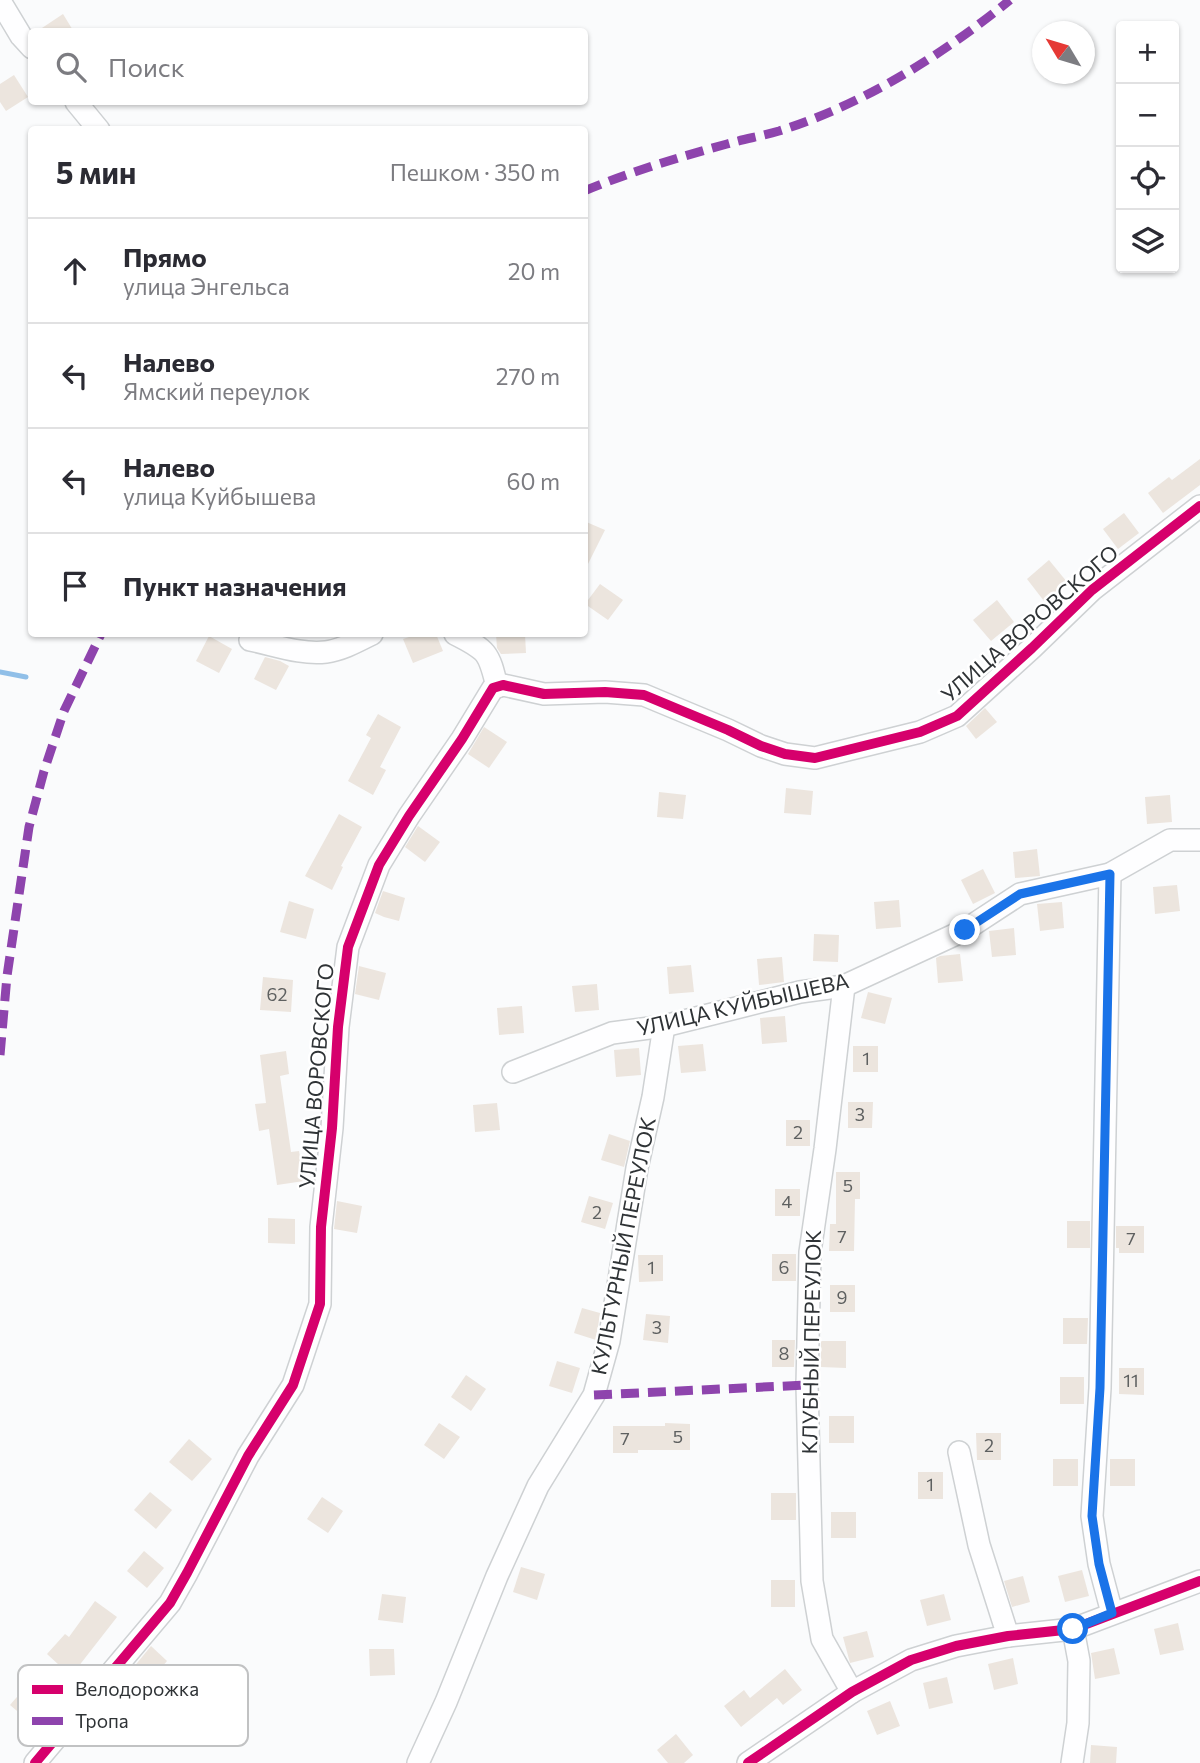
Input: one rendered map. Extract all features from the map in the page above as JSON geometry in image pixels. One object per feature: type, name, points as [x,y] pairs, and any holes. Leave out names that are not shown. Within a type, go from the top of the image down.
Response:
[{"type":"street","points":[[0,1],[28,44]]},
{"type":"street","points":[[78,105],[96,126]]},
{"type":"street","name":"УЛИЦА ВОРОВСКОГО","points":[[117,1665],[170,1602],[238,1473],[293,1385],[320,1304],[321,1227],[332,1128],[338,1027],[348,947],[380,865],[493,688],[503,685],[544,694],[605,692],[645,695],[761,746],[785,754],[815,758],[908,736],[957,716],[1092,590],[1200,506]]},
{"type":"street","points":[[250,640],[305,652],[328,652],[366,637]]},
{"type":"street","points":[[461,637],[479,646],[487,655],[497,687]]},
{"type":"street","name":"УЛИЦА КУЙБЫШЕВА","points":[[513,1072],[612,1034],[663,1026],[800,992],[844,986],[965,930],[1020,894],[1110,874],[1170,840],[1200,840]]},
{"type":"street","points":[[1110,874],[1100,1378],[1092,1516],[1099,1564],[1112,1613]]},
{"type":"street","name":"КЛУБНЫЙ ПЕРЕУЛОК","points":[[844,986],[810,1252],[807,1385],[812,1581],[822,1639],[852,1692]]},
{"type":"street","name":"КУЛЬТУРНЫЙ ПЕРЕУЛОК","points":[[418,1763],[538,1486],[594,1395],[609,1341],[637,1168],[653,1097],[663,1026]]},
{"type":"street","points":[[959,1452],[979,1545],[1008,1636]]},
{"type":"street","points":[[748,1763],[852,1692],[911,1660],[956,1646],[1008,1636],[1073,1629],[1200,1581]]},
{"type":"street","points":[[1072,1763],[1078,1723],[1079,1661],[1073,1629]]},
{"type":"street","name":"УЛИЦА ВОРОВСКОГО","points":[[35,1763],[49,1746]]},
{"type":"building","points":[[63,14],[72,28],[42,28]]},
{"type":"building","points":[[14,75],[28,97],[6,111],[0,102],[0,84]]},
{"type":"building","points":[[1200,459],[1200,485],[1163,513],[1148,493],[1169,477],[1172,480]]},
{"type":"building","points":[[1124,513],[1139,533],[1118,549],[1103,529]]},
{"type":"building","points":[[588,523],[605,530],[588,564]]},
{"type":"building","points":[[1049,560],[1067,582],[1044,601],[1027,579]]},
{"type":"building","points":[[600,584],[623,600],[608,620],[588,606],[588,600]]},
{"type":"building","points":[[997,600],[1014,622],[991,641],[973,620]]},
{"type":"building","points":[[208,637],[232,649],[219,673],[196,661]]},
{"type":"building","points":[[437,637],[443,651],[413,663],[403,639]]},
{"type":"building","points":[[496,637],[525,637],[526,653],[501,654],[497,648]]},
{"type":"building","points":[[265,657],[289,666],[276,690],[254,679]]},
{"type":"building","points":[[985,708],[997,722],[976,739],[966,726]]},
{"type":"building","points":[[378,714],[401,727],[380,767],[386,770],[373,795],[348,781],[371,738],[366,735]]},
{"type":"building","points":[[484,727],[507,742],[489,768],[468,754]]},
{"type":"building","points":[[786,788],[813,791],[811,815],[784,813]]},
{"type":"building","points":[[659,792],[686,795],[683,819],[657,817]]},
{"type":"building","points":[[1170,795],[1172,822],[1147,824],[1145,797]]},
{"type":"building","points":[[339,814],[362,827],[341,866],[343,867],[332,890],[305,876]]},
{"type":"building","points":[[418,826],[440,842],[425,862],[405,847]]},
{"type":"building","points":[[1037,849],[1040,876],[1015,878],[1013,852]]},
{"type":"building","points":[[983,869],[995,893],[973,904],[961,880]]},
{"type":"building","points":[[1177,885],[1180,911],[1155,914],[1153,887]]},
{"type":"building","points":[[383,891],[405,898],[399,921],[375,913]]},
{"type":"building","points":[[899,900],[901,927],[876,929],[874,902]]},
{"type":"building","points":[[289,901],[314,909],[306,939],[280,932]]},
{"type":"building","points":[[1062,902],[1064,928],[1040,931],[1037,904]]},
{"type":"building","points":[[1014,928],[1016,955],[992,957],[989,931]]},
{"type":"building","points":[[814,934],[839,935],[838,962],[813,961]]},
{"type":"building","points":[[960,954],[963,981],[938,983],[936,958]]},
{"type":"building","points":[[782,957],[784,982],[759,985],[757,959]]},
{"type":"building","points":[[691,965],[694,992],[669,994],[667,967]]},
{"type":"building","points":[[359,966],[386,973],[379,1000],[355,994]]},
{"type":"building","points":[[263,977],[293,980],[291,1012],[260,1010]]},
{"type":"building","points":[[597,984],[599,1010],[575,1012],[572,986]]},
{"type":"building","points":[[868,992],[892,998],[885,1024],[861,1018]]},
{"type":"building","points":[[522,1006],[524,1033],[499,1035],[497,1008]]},
{"type":"building","points":[[785,1016],[787,1042],[762,1044],[760,1018]]},
{"type":"building","points":[[703,1044],[706,1071],[681,1073],[678,1046]]},
{"type":"building","points":[[853,1046],[878,1046],[878,1072],[853,1072]]},
{"type":"building","points":[[639,1048],[641,1075],[616,1077],[614,1050]]},
{"type":"building","points":[[286,1051],[289,1074],[280,1076],[291,1152],[299,1151],[304,1181],[277,1185],[269,1129],[259,1131],[255,1104],[266,1103],[260,1055]]},
{"type":"building","points":[[848,1102],[873,1102],[872,1128],[848,1128]]},
{"type":"building","points":[[497,1103],[500,1130],[475,1132],[473,1105]]},
{"type":"building","points":[[786,1120],[810,1120],[810,1146],[786,1146]]},
{"type":"building","points":[[609,1134],[630,1141],[624,1167],[601,1160]]},
{"type":"building","points":[[836,1172],[860,1172],[860,1199],[855,1199],[854,1251],[829,1251],[830,1224],[836,1224]]},
{"type":"building","points":[[775,1189],[800,1189],[800,1216],[775,1216]]},
{"type":"building","points":[[589,1196],[613,1203],[605,1229],[581,1222]]},
{"type":"building","points":[[337,1201],[362,1206],[357,1233],[334,1229]]},
{"type":"building","points":[[268,1218],[295,1219],[295,1244],[268,1243]]},
{"type":"building","points":[[1067,1221],[1090,1221],[1090,1248],[1067,1248]]},
{"type":"building","points":[[1116,1226],[1144,1226],[1144,1253],[1119,1253],[1119,1248],[1116,1248]]},
{"type":"building","points":[[772,1254],[796,1254],[796,1281],[772,1281]]},
{"type":"building","points":[[638,1255],[663,1255],[663,1281],[639,1282]]},
{"type":"building","points":[[830,1285],[855,1285],[855,1312],[830,1312]]},
{"type":"building","points":[[582,1308],[600,1313],[596,1340],[574,1333]]},
{"type":"building","points":[[646,1314],[670,1316],[668,1343],[643,1340]]},
{"type":"building","points":[[1063,1318],[1088,1318],[1087,1344],[1063,1344]]},
{"type":"building","points":[[772,1340],[795,1340],[794,1367],[772,1367]]},
{"type":"building","points":[[821,1341],[846,1341],[846,1368],[821,1367]]},
{"type":"building","points":[[557,1361],[580,1368],[572,1393],[549,1386]]},
{"type":"building","points":[[1119,1368],[1144,1368],[1144,1395],[1119,1394]]},
{"type":"building","points":[[466,1375],[486,1389],[471,1411],[451,1397]]},
{"type":"building","points":[[1060,1377],[1084,1377],[1084,1404],[1060,1404]]},
{"type":"building","points":[[829,1416],[854,1416],[854,1443],[829,1443]]},
{"type":"building","points":[[439,1423],[460,1437],[444,1459],[424,1445]]},
{"type":"building","points":[[665,1423],[690,1424],[690,1450],[613,1453],[613,1426],[665,1426]]},
{"type":"building","points":[[976,1433],[1001,1433],[1001,1460],[977,1460]]},
{"type":"building","points":[[189,1439],[212,1459],[192,1481],[169,1462]]},
{"type":"building","points":[[1053,1459],[1078,1459],[1078,1486],[1053,1486]]},
{"type":"building","points":[[1110,1459],[1135,1459],[1135,1486],[1110,1486]]},
{"type":"building","points":[[918,1472],[943,1472],[943,1499],[918,1499]]},
{"type":"building","points":[[150,1492],[172,1510],[156,1529],[134,1510]]},
{"type":"building","points":[[771,1493],[796,1493],[796,1520],[771,1520]]},
{"type":"building","points":[[322,1497],[343,1511],[328,1533],[307,1519]]},
{"type":"building","points":[[831,1512],[856,1512],[856,1538],[831,1538]]},
{"type":"building","points":[[144,1551],[164,1568],[147,1588],[127,1571]]},
{"type":"building","points":[[521,1567],[545,1574],[537,1600],[513,1592]]},
{"type":"building","points":[[1082,1570],[1089,1596],[1065,1602],[1058,1576]]},
{"type":"building","points":[[1023,1576],[1030,1602],[1012,1607],[1004,1581]]},
{"type":"building","points":[[771,1580],[795,1580],[795,1607],[771,1607]]},
{"type":"building","points":[[382,1594],[406,1597],[403,1623],[378,1620]]},
{"type":"building","points":[[944,1594],[951,1620],[927,1626],[920,1600]]},
{"type":"building","points":[[95,1601],[117,1617],[80,1665],[59,1665],[47,1654],[65,1634],[69,1637]]},
{"type":"building","points":[[1178,1623],[1184,1650],[1160,1655],[1154,1629]]},
{"type":"building","points":[[867,1631],[874,1657],[850,1663],[843,1637]]},
{"type":"building","points":[[151,1646],[167,1661],[164,1665],[135,1665]]},
{"type":"building","points":[[1114,1648],[1120,1674],[1095,1679],[1091,1653]]},
{"type":"building","points":[[369,1649],[394,1649],[395,1675],[370,1676]]},
{"type":"building","points":[[1013,1658],[1018,1684],[994,1690],[988,1664]]},
{"type":"building","points":[[785,1669],[802,1690],[783,1705],[777,1698],[741,1727],[724,1706],[744,1690],[750,1698]]},
{"type":"building","points":[[947,1677],[953,1703],[929,1709],[923,1683]]},
{"type":"building","points":[[18,1696],[18,1712],[10,1705]]},
{"type":"building","points":[[890,1701],[900,1726],[877,1735],[867,1711]]},
{"type":"building","points":[[676,1734],[693,1755],[684,1763],[668,1763],[657,1750]]},
{"type":"building","points":[[1091,1745],[1117,1747],[1116,1763],[1090,1763]]},
{"type":"waterway","points":[[0,672],[26,677]]},
{"type":"marked path","points":[[588,189],[673,160],[779,131],[841,107],[929,59],[1010,0]]},
{"type":"marked path","points":[[0,1055],[7,976],[29,827],[64,711],[100,637]]},
{"type":"marked path","points":[[594,1395],[807,1385]]},
{"type":"cycle path","points":[[118,1665],[170,1603],[248,1456],[293,1385],[320,1304],[321,1227],[332,1128],[338,1027],[348,947],[379,865],[493,688],[503,685],[544,694],[605,692],[644,695],[761,746],[785,754],[815,758],[920,732],[957,716],[1092,590],[1200,506]]},
{"type":"cycle path","points":[[748,1763],[852,1692],[911,1660],[956,1646],[1008,1636],[1073,1629],[1200,1581]]},
{"type":"cycle path","points":[[35,1763],[49,1746]]},
{"type":"route","points":[[965,930],[1020,894],[1110,874],[1100,1388],[1092,1516],[1099,1564],[1112,1613],[1073,1629]]}]
